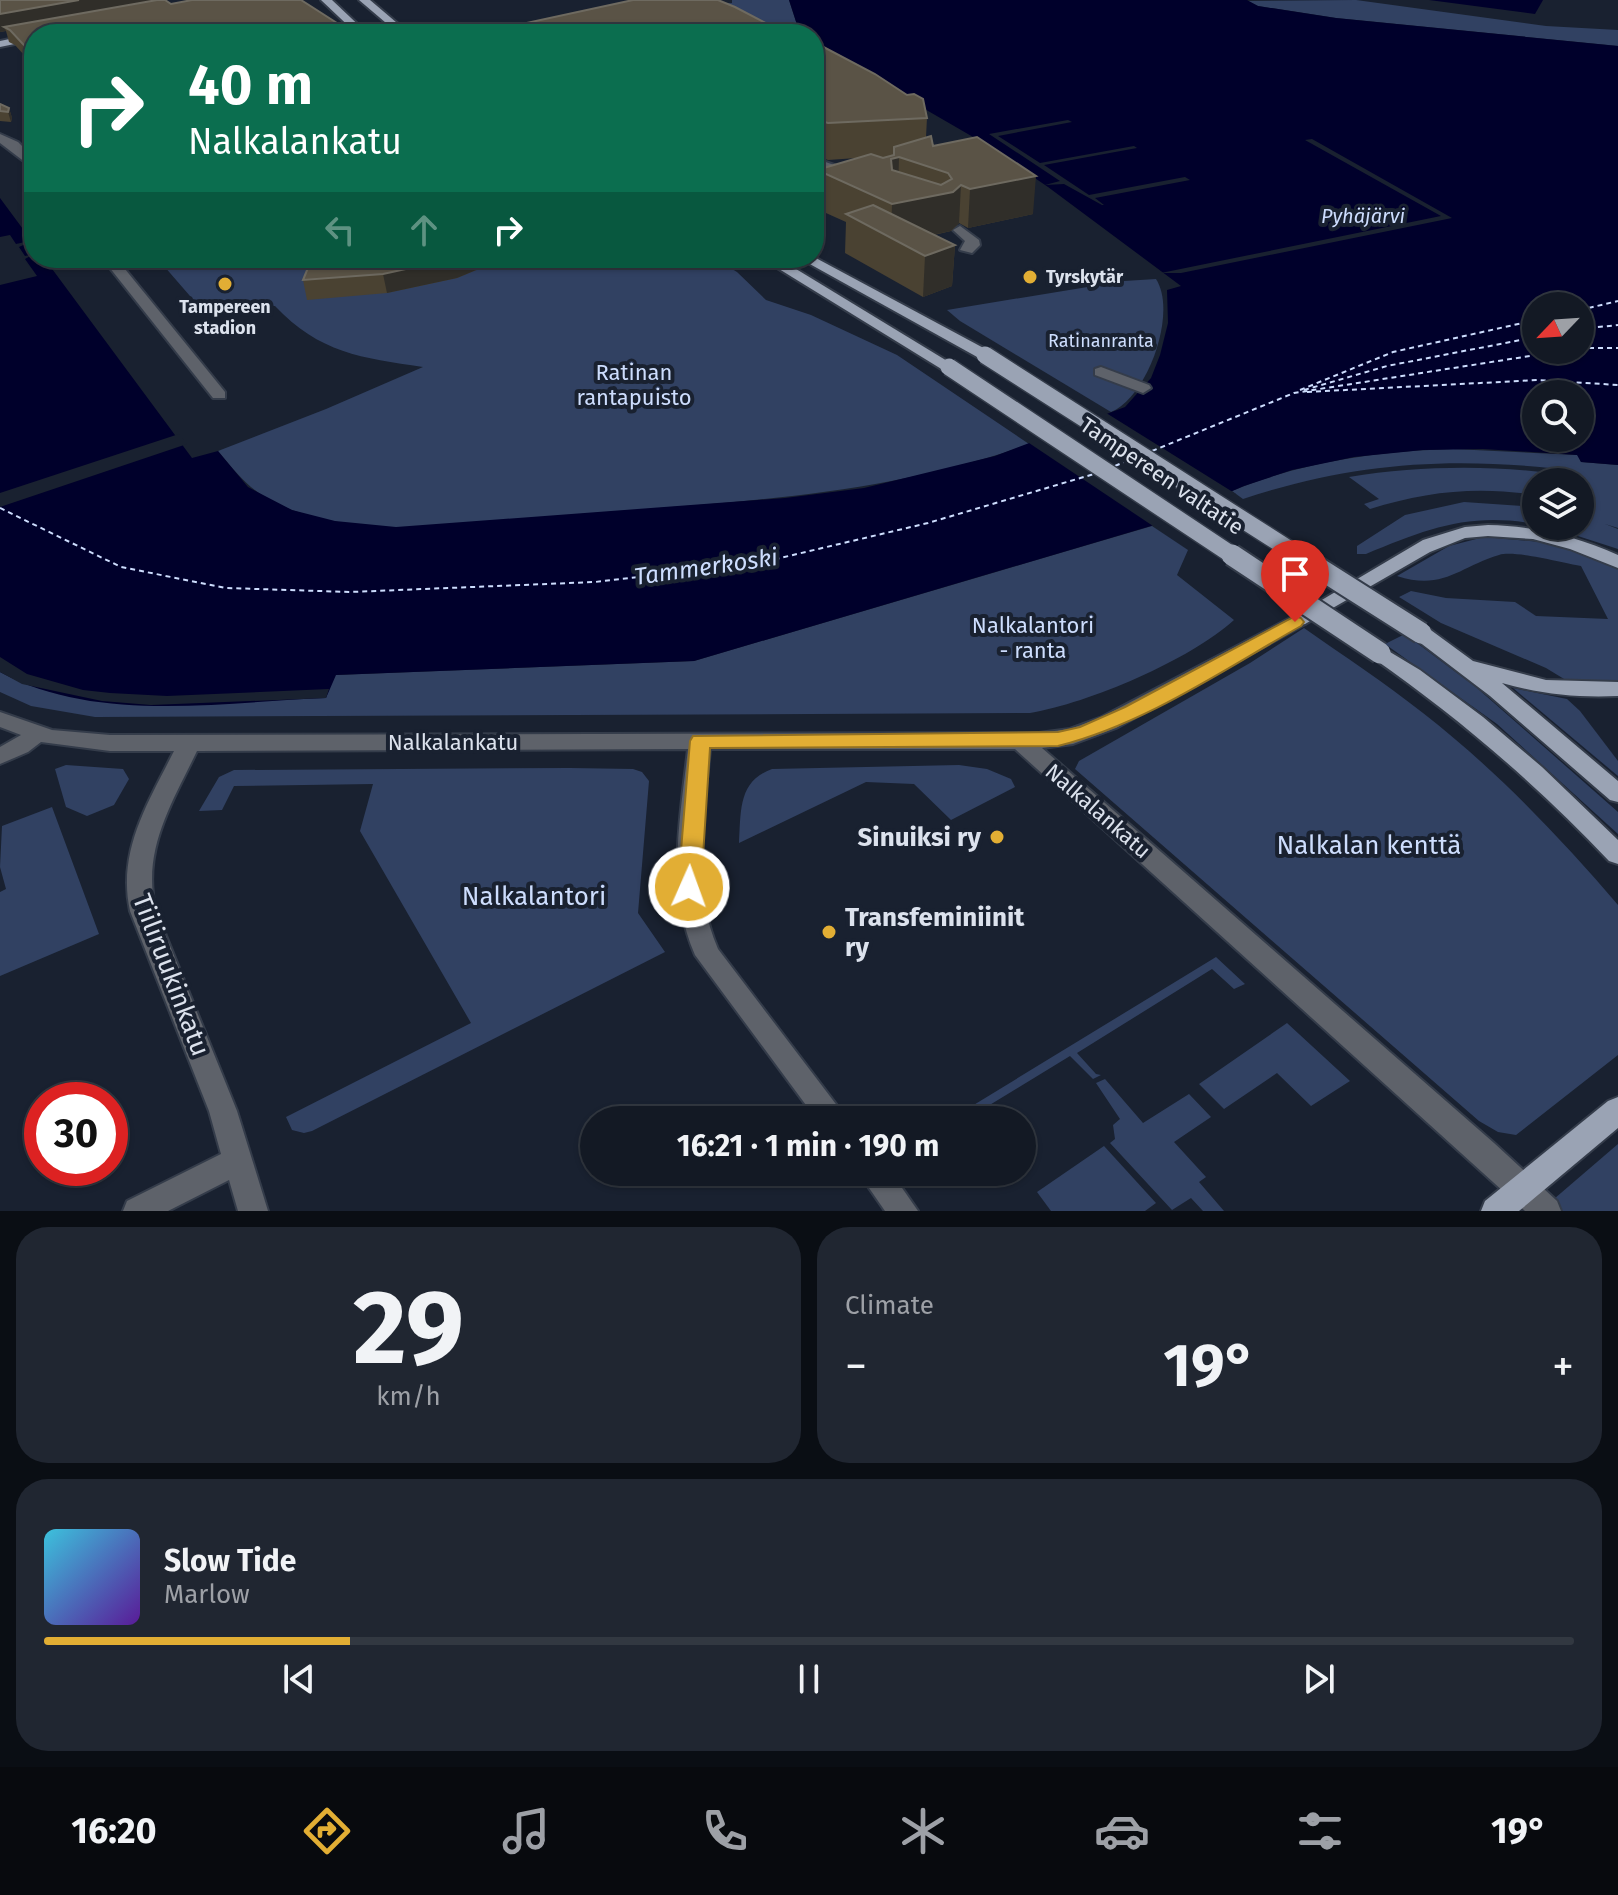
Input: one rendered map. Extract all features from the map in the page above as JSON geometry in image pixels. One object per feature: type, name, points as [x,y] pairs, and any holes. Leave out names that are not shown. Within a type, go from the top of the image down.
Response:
[{"type":"main road","points":[[326,0],[352,24]]},
{"type":"main road","points":[[364,0],[393,24]]},
{"type":"main road","points":[[0,38],[24,33]]},
{"type":"main road","points":[[0,44],[24,39]]},
{"type":"main road","name":"Tampereen valtatie","points":[[785,268],[949,367],[1380,653],[1463,712],[1511,752],[1618,855]]},
{"type":"main road","name":"Tampereen valtatie","points":[[824,268],[985,355],[1421,633],[1453,656],[1618,794]]},
{"type":"main road","points":[[1298,620],[1429,544],[1468,533],[1507,531],[1537,535],[1585,547],[1618,562]]},
{"type":"main road","points":[[1453,656],[1483,670],[1529,684],[1569,690],[1618,689]]},
{"type":"main road","points":[[1496,1211],[1618,1110]]},
{"type":"street","points":[[0,138],[24,155]]},
{"type":"street","points":[[824,164],[872,183]]},
{"type":"street","points":[[960,230],[972,240],[973,245],[967,250]]},
{"type":"street","points":[[117,268],[219,395]]},
{"type":"street","points":[[1101,372],[1143,388]]},
{"type":"street","points":[[1019,740],[1058,739],[1108,723],[1298,620]]},
{"type":"street","name":"Nalkalankatu","points":[[0,719],[36,734],[91,742],[1019,740],[1546,1211]]},
{"type":"street","points":[[0,756],[20,747],[36,734]]},
{"type":"street","points":[[700,741],[689,887],[695,926],[708,955],[823,1106]]},
{"type":"street","name":"Tiiliruukinkatu","points":[[189,743],[144,841],[138,863],[137,885],[143,911],[223,1111],[253,1211]]},
{"type":"street","points":[[138,1211],[238,1160]]},
{"type":"street","points":[[884,1186],[903,1211]]},
{"type":"green space","points":[[732,0],[789,0],[797,24],[757,24],[705,4],[732,3]]},
{"type":"green space","points":[[1356,0],[1546,26],[1618,30],[1618,46],[1336,18],[1258,6],[1247,1]]},
{"type":"green space","name":"Ratinan rantapuisto","points":[[166,268],[730,268],[766,300],[811,315],[897,355],[1029,444],[919,475],[808,494],[473,525],[398,527],[325,520],[268,499],[242,479],[218,451],[423,367],[361,356],[325,344],[291,322],[275,306],[230,304],[203,311]]},
{"type":"green space","name":"Ratinanranta","points":[[1156,279],[1162,294],[1163,312],[1155,353],[1136,390],[1124,404],[1111,412],[960,321],[947,310],[1124,281]]},
{"type":"green space","points":[[1453,449],[1578,455],[1581,462],[1618,465],[1618,528],[1605,524],[1618,529],[1618,549],[1590,540],[1594,540],[1594,468],[1449,463],[1408,465],[1327,476],[1243,499],[1232,491],[1313,465],[1396,452]]},
{"type":"green space","points":[[1433,469],[1522,470],[1522,493],[1473,491],[1432,494],[1370,509],[1364,504],[1379,499],[1349,477]]},
{"type":"green space","points":[[1464,502],[1522,506],[1522,522],[1489,520],[1448,525],[1366,554],[1357,554],[1357,546],[1405,515]]},
{"type":"green space","name":"Nalkalantori - ranta","points":[[1152,526],[1188,550],[1177,575],[1234,620],[1192,650],[1138,678],[1081,700],[1030,713],[95,717],[31,706],[0,692],[0,657],[329,689],[335,675],[694,661]]},
{"type":"green space","points":[[1484,537],[1552,543],[1618,568],[1618,681],[1569,682],[1546,668],[1441,623],[1399,597],[1411,591],[1446,598],[1515,602],[1536,616],[1608,619],[1581,566],[1506,554],[1439,579],[1413,580],[1397,576],[1449,546]]},
{"type":"green space","name":"Nalkalan kenttä","points":[[1304,628],[1450,734],[1501,780],[1618,905],[1618,1055],[1516,1135],[1498,1132],[1479,1121],[1075,769],[1079,761],[1250,663]]},
{"type":"green space","points":[[1405,634],[1477,688],[1618,812],[1618,834],[1497,724],[1385,644]]},
{"type":"green space","points":[[1513,688],[1567,699],[1580,711],[1618,761],[1618,776]]},
{"type":"green space","points":[[66,765],[123,769],[129,779],[114,805],[87,816],[66,807],[55,769]]},
{"type":"green space","points":[[959,765],[987,769],[1011,779],[1015,787],[951,820],[914,784],[866,782],[739,843],[741,809],[747,789],[761,774],[772,769]]},
{"type":"green space","name":"Nalkalantori","points":[[633,769],[642,772],[649,781],[638,913],[665,952],[312,1131],[292,1130],[286,1117],[471,1023],[360,831],[373,784],[234,786],[222,810],[199,811],[219,777],[234,770]]},
{"type":"green space","points":[[52,807],[99,934],[0,976],[0,892],[6,889],[0,867],[2,826]]},
{"type":"green space","points":[[1216,957],[1245,984],[1234,989],[1212,969],[1077,1053],[1096,1074],[1101,1075],[1093,1079],[1070,1056],[988,1106],[972,1106]]},
{"type":"green space","points":[[1287,1023],[1350,1081],[1311,1106],[1277,1073],[1224,1109],[1199,1084]]},
{"type":"green space","points":[[1105,1079],[1143,1123],[1189,1094],[1211,1117],[1174,1142],[1206,1177],[1199,1182],[1224,1211],[1203,1211],[1191,1198],[1172,1210],[1110,1143],[1115,1139],[1113,1125],[1120,1119],[1096,1083]]},
{"type":"green space","points":[[1618,1144],[1618,1211],[1540,1211]]},
{"type":"green space","points":[[1104,1146],[1156,1203],[1145,1211],[1051,1211],[1037,1192]]},
{"type":"water","name":"Pyhäjärvi","points":[[789,0],[1247,0],[1258,6],[1336,18],[1618,46],[1618,465],[1581,462],[1577,455],[1530,452],[1594,452],[1594,380],[1522,380],[1522,451],[1423,450],[1354,457],[1292,470],[1244,486],[1151,526],[694,661],[336,675],[326,698],[160,706],[77,699],[37,688],[0,672],[0,198],[24,230],[24,268],[51,268],[192,458],[218,451],[248,487],[292,510],[335,521],[396,527],[785,498],[864,488],[995,456],[1125,407],[1151,378],[1168,323],[1167,290],[1181,286],[1048,187],[980,141],[824,51],[824,24],[797,24]]},
{"type":"water","points":[[1429,0],[1543,0],[1535,14]]},
{"type":"pier","points":[[1068,120],[1072,122],[998,136],[1040,163],[1134,146],[1137,148],[1044,165],[1089,195],[1185,177],[1190,180],[1095,198],[1102,205],[1064,184],[1045,185],[1060,181],[989,134]]},
{"type":"pier","points":[[1312,139],[1452,218],[1181,273],[1161,273],[1441,216],[1305,140]]},
{"type":"pier","points":[[10,235],[16,244],[24,242],[19,247],[24,254],[24,268],[31,268],[37,276],[0,285],[0,237]]},
{"type":"pier","points":[[1103,411],[1236,494],[1156,528],[1026,441]]},
{"type":"pier","points":[[179,434],[187,444],[0,507],[0,493]]},
{"type":"pier","points":[[0,657],[27,674],[83,690],[110,693],[167,696],[329,689],[326,698],[151,705],[102,701],[22,684],[0,672]]},
{"type":"building","points":[[0,0],[79,0],[0,14]]},
{"type":"building","points":[[157,0],[171,4],[192,0],[301,0],[338,24],[24,24],[24,45],[4,27]]},
{"type":"building","points":[[633,0],[718,0],[768,24],[522,24]]},
{"type":"building","points":[[824,47],[907,95],[914,94],[923,99],[927,118],[824,122]]},
{"type":"building","points":[[0,104],[9,108],[8,112],[0,111]]},
{"type":"building","points":[[931,136],[933,146],[977,137],[1036,176],[970,189],[961,185],[953,192],[892,204],[824,173],[824,168],[871,154],[883,158],[894,155],[894,147]],"holes":[[[899,157],[948,173],[952,179],[941,185],[892,170],[891,159]]]},
{"type":"building","points":[[873,205],[955,245],[925,256],[846,214]]},
{"type":"building","points":[[308,268],[410,268],[383,274],[303,280]]},
{"type":"ferry route","points":[[1594,307],[1618,301]]},
{"type":"ferry route","points":[[1300,390],[1393,352],[1522,323]]},
{"type":"ferry route","points":[[1594,328],[1618,325]]},
{"type":"ferry route","points":[[1304,390],[1387,366],[1522,340]]},
{"type":"ferry route","points":[[1594,348],[1618,348]]},
{"type":"ferry route","points":[[1152,451],[1294,393],[1522,357]]},
{"type":"ferry route","points":[[1307,392],[1538,380],[1618,385]]},
{"type":"ferry route","points":[[1115,466],[1131,459]]},
{"type":"ferry route","points":[[0,508],[121,567],[226,588],[350,592],[595,582],[759,563],[928,523],[1094,474]]},
{"type":"place","name":"Tyrskytär","points":[[1030,277]]},
{"type":"place","name":"Tampereen stadion","points":[[225,284]]},
{"type":"place","name":"Sinuiksi ry","points":[[997,837]]},
{"type":"place","name":"Transfeminiinit ry","points":[[829,932]]},
{"type":"route","points":[[689,887],[700,741],[1058,739],[1086,732],[1132,712],[1295,622]]},
{"type":"water label","name":"Tammerkoski","points":[[706,567]]}]
